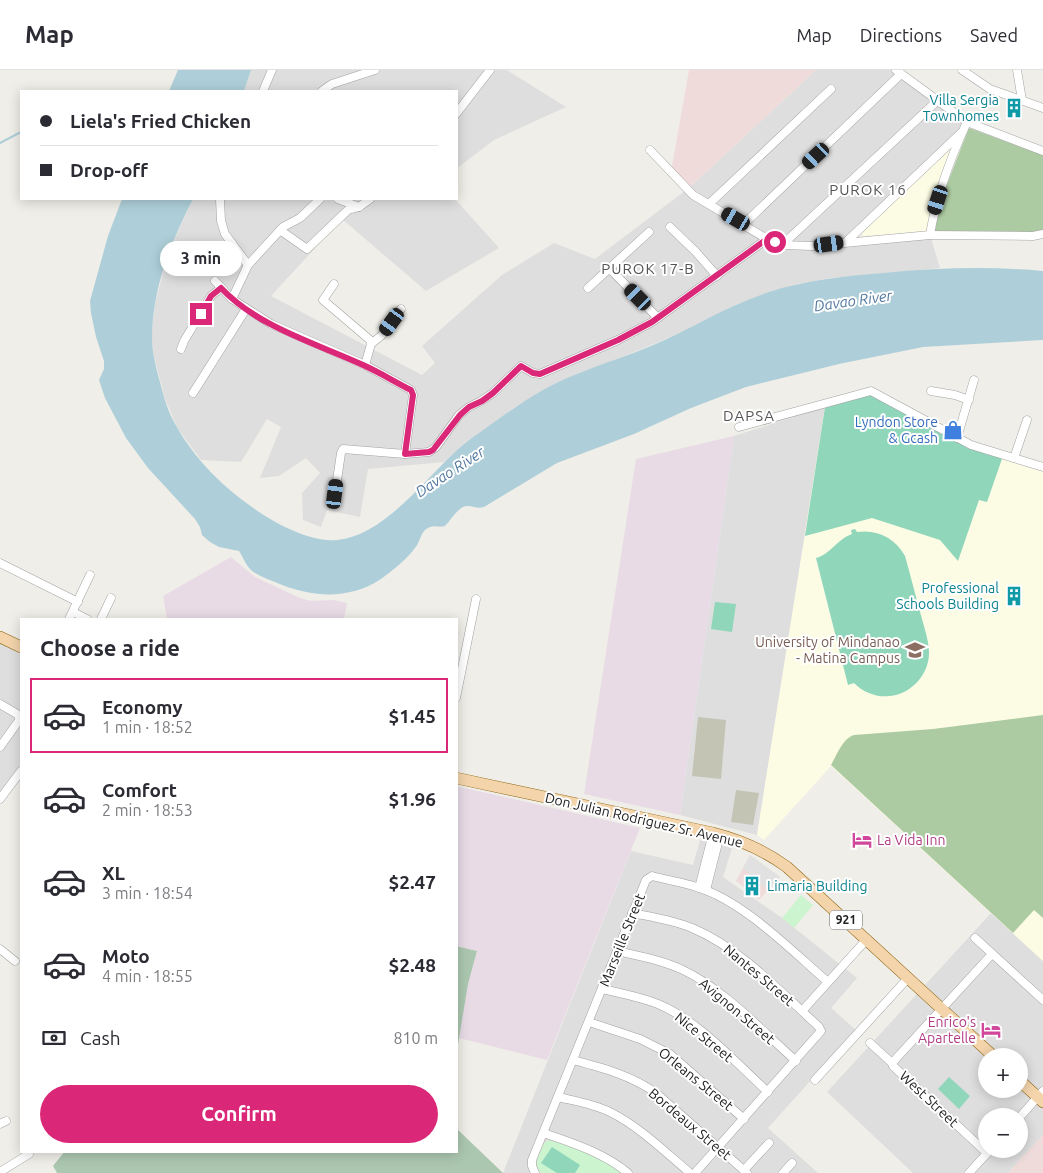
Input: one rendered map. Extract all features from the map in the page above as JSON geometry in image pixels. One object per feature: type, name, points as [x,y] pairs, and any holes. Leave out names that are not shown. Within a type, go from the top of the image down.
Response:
[{"type":"main road","points":[[2,641],[20,647]]},
{"type":"main road","name":"Don Julian Rodriguez Sr. Avenue","points":[[458,778],[717,834],[752,845],[778,860],[984,1048]]},
{"type":"main road","points":[[1028,1087],[1041,1097]]},
{"type":"street","points":[[263,90],[272,70]]},
{"type":"street","points":[[323,90],[332,84],[375,70]]},
{"type":"street","points":[[458,111],[490,70]]},
{"type":"street","points":[[962,70],[990,89],[1043,108]]},
{"type":"street","points":[[1010,70],[1017,73],[1022,100]]},
{"type":"street","points":[[744,224],[898,72],[966,122],[1043,151]]},
{"type":"street","points":[[709,204],[831,90]]},
{"type":"street","points":[[782,245],[937,101]]},
{"type":"street","points":[[930,235],[933,216],[966,122]]},
{"type":"street","points":[[846,242],[961,133]]},
{"type":"street","points":[[650,150],[693,195],[767,239],[782,245],[812,246],[930,235],[1033,236],[1043,234]]},
{"type":"street","points":[[220,200],[221,221],[225,234],[248,265]]},
{"type":"street","points":[[232,299],[248,265],[280,230],[300,218],[319,200]]},
{"type":"street","points":[[341,200],[359,207]]},
{"type":"street","points":[[280,230],[307,249],[348,210],[359,207],[369,200]]},
{"type":"street","points":[[670,227],[717,276]]},
{"type":"street","points":[[588,288],[649,232]]},
{"type":"street","points":[[335,494],[341,454],[344,449],[405,454],[429,452],[433,450],[460,415],[469,407],[493,393],[521,366],[533,373],[540,374],[618,340],[658,318],[767,239]]},
{"type":"street","points":[[609,268],[658,318]]},
{"type":"street","points":[[215,281],[232,299],[271,324],[365,366],[412,393],[405,454]]},
{"type":"street","points":[[334,284],[323,300],[370,340],[371,344]]},
{"type":"street","points":[[182,349],[184,342],[211,296],[221,288]]},
{"type":"street","points":[[193,392],[246,309]]},
{"type":"street","points":[[365,366],[371,344],[382,335],[401,309]]},
{"type":"street","points":[[957,438],[974,380]]},
{"type":"street","points":[[739,427],[871,391],[972,445],[1043,467]]},
{"type":"street","points":[[931,391],[955,395],[969,400]]},
{"type":"street","points":[[1014,458],[1027,420]]},
{"type":"street","points":[[0,562],[78,602]]},
{"type":"street","points":[[71,615],[90,575]]},
{"type":"street","points":[[101,618],[111,598]]},
{"type":"street","points":[[458,688],[476,599]]},
{"type":"street","points":[[0,704],[19,717],[19,721],[3,738],[0,748]]},
{"type":"street","points":[[0,799],[20,772]]},
{"type":"street","points":[[703,889],[717,834]]},
{"type":"street","name":"Marseille Street","points":[[535,1173],[532,1160],[632,913],[646,880],[650,876],[703,889],[745,913],[828,982]]},
{"type":"street","name":"Nantes Street","points":[[632,913],[672,921],[712,937],[735,952],[802,1011],[821,1031],[796,1061]]},
{"type":"street","points":[[975,938],[1043,1000]]},
{"type":"street","points":[[802,1011],[866,939]]},
{"type":"street","points":[[0,949],[15,961]]},
{"type":"street","name":"Avignon Street","points":[[617,951],[662,962],[697,977],[728,1000],[796,1061]]},
{"type":"street","points":[[893,1064],[894,1058],[992,954]]},
{"type":"street","points":[[815,1080],[908,978]]},
{"type":"street","name":"Nice Street","points":[[602,989],[641,998],[677,1014],[703,1032],[768,1092]]},
{"type":"street","name":"Orleans Street","points":[[589,1022],[640,1039],[670,1054],[744,1119]]},
{"type":"street","name":"West Street","points":[[870,1043],[978,1141]]},
{"type":"street","name":"Bordeaux Street","points":[[573,1060],[611,1070],[641,1083],[656,1093],[745,1172]]},
{"type":"street","points":[[695,1173],[796,1061]]},
{"type":"street","points":[[558,1097],[586,1103],[632,1124],[690,1173]]},
{"type":"street","points":[[1028,1109],[1041,1097]]},
{"type":"street","points":[[544,1133],[586,1147],[606,1157],[628,1173]]},
{"type":"street","points":[[745,1172],[769,1143]]},
{"type":"street","points":[[0,1172],[29,1154]]},
{"type":"street","points":[[968,1173],[982,1158]]},
{"type":"street","points":[[783,1173],[792,1163]]},
{"type":"shaded area","points":[[251,70],[507,70],[566,107],[494,140],[458,167],[458,90],[244,90]]},
{"type":"shaded area","points":[[689,70],[816,70],[690,187],[672,166]]},
{"type":"shaded area","points":[[816,70],[901,70],[970,122],[845,240],[931,238],[940,268],[831,278],[797,284],[737,304],[698,325],[557,383],[515,407],[468,441],[444,462],[368,469],[360,517],[327,510],[321,527],[303,520],[302,493],[320,473],[306,458],[279,476],[260,478],[281,427],[267,419],[241,462],[201,460],[178,429],[165,399],[154,357],[152,329],[155,304],[168,253],[193,200],[456,200],[499,248],[426,291],[342,219],[271,296],[422,375],[435,363],[422,346],[502,275],[554,243],[595,259],[690,187]]},
{"type":"shaded area","points":[[949,148],[956,149],[929,232],[862,236],[863,228]]},
{"type":"shaded area","points":[[825,407],[757,835],[680,815],[734,436]]},
{"type":"shaded area","name":"University of Mindanao - Matina Campus","points":[[825,407],[1043,469],[1043,961],[831,766],[764,840],[757,835]]},
{"type":"shaded area","points":[[734,436],[680,815],[584,794],[636,459]]},
{"type":"shaded area","points":[[231,557],[255,577],[300,598],[311,601],[333,600],[347,603],[344,618],[167,618],[163,596]]},
{"type":"shaded area","points":[[0,643],[20,653],[20,765],[0,793]]},
{"type":"shaded area","points":[[698,717],[726,720],[721,779],[692,776]]},
{"type":"shaded area","points":[[458,786],[640,828],[547,1060],[459,1038],[468,984],[477,951],[458,946]]},
{"type":"shaded area","points":[[736,790],[759,793],[753,825],[731,822]]},
{"type":"shaded area","points":[[700,840],[732,848],[723,877],[782,918],[857,978],[831,1008],[856,1030],[768,1128],[818,1173],[503,1173],[631,851],[693,865]]},
{"type":"shaded area","points":[[750,855],[780,877],[759,900],[736,881]]},
{"type":"shaded area","points":[[750,855],[780,877],[768,890],[743,868]]},
{"type":"shaded area","points":[[991,913],[1043,961],[1043,1135],[1028,1151],[1028,1108],[978,1108],[978,1158],[1022,1158],[1008,1173],[913,1173],[827,1092]]},
{"type":"shaded area","points":[[458,946],[477,951],[468,984],[458,1045]]},
{"type":"shaded area","points":[[458,1130],[503,1173],[57,1173],[53,1166],[63,1153],[458,1153]]},
{"type":"shaded area","points":[[1043,1135],[1043,1173],[1008,1173],[1022,1158],[1028,1158],[1028,1151]]},
{"type":"green space","points":[[969,128],[1043,155],[1043,231],[1035,233],[934,232],[935,215]]},
{"type":"green space","points":[[870,394],[1003,456],[987,502],[979,500],[958,561],[940,540],[872,518],[805,536],[825,407]]},
{"type":"green space","points":[[855,529],[857,532],[872,532],[885,536],[901,550],[905,556],[927,636],[929,653],[924,673],[915,685],[896,695],[879,696],[868,693],[854,683],[848,685],[816,558],[852,534],[851,530]]},
{"type":"green space","points":[[715,602],[736,604],[732,632],[711,629]]},
{"type":"green space","points":[[1043,715],[1043,918],[1034,910],[1013,933],[831,765],[846,740],[854,735],[933,729]]},
{"type":"green space","points":[[801,895],[813,905],[794,928],[782,918]]},
{"type":"green space","points":[[949,1077],[970,1096],[959,1109],[938,1089]]},
{"type":"green space","points":[[549,1140],[584,1150],[603,1159],[622,1173],[541,1173],[538,1170],[537,1158],[544,1143]]},
{"type":"green space","points":[[552,1147],[580,1165],[575,1173],[557,1173],[541,1163]]},
{"type":"water","points":[[178,70],[251,70],[244,90],[169,90]]},
{"type":"water","name":"Davao River","points":[[122,200],[193,200],[170,249],[155,302],[153,352],[167,406],[178,430],[187,443],[206,467],[228,488],[260,513],[281,525],[304,535],[327,540],[354,536],[370,529],[385,519],[415,493],[463,445],[516,407],[546,389],[566,378],[651,346],[754,297],[783,288],[840,277],[923,270],[983,268],[1043,271],[1043,340],[923,347],[839,364],[746,387],[691,408],[634,434],[557,463],[484,507],[464,507],[445,526],[427,528],[414,550],[396,568],[368,586],[342,594],[315,593],[288,587],[260,576],[249,568],[239,551],[219,547],[210,542],[202,535],[195,519],[148,468],[126,438],[105,398],[99,380],[104,369],[104,361],[91,313],[90,301],[108,236]]},
{"type":"waterway","points":[[0,143],[20,133]]},
{"type":"place","name":"Villa Sergia Townhomes","points":[[1014,108]]},
{"type":"place","name":"Lyndon Store & Gcash","points":[[953,430]]},
{"type":"place","name":"Professional Schools Building","points":[[1014,596]]},
{"type":"place","name":"University of Mindanao - Matina Campus","points":[[915,650]]},
{"type":"place","name":"La Vida Inn","points":[[862,840]]},
{"type":"place","name":"Limaria Building","points":[[752,886]]},
{"type":"place","name":"Enrico's Apartelle","points":[[991,1030]]},
{"type":"district","name":"PUROK 16","points":[[868,190]]},
{"type":"district","name":"PUROK 17-B","points":[[648,269]]},
{"type":"district","name":"DAPSA","points":[[749,416]]},
{"type":"route","points":[[201,314],[214,292],[221,288],[232,299],[271,324],[365,366],[411,390],[413,395],[405,454],[429,452],[436,447],[460,415],[469,407],[493,393],[521,366],[533,373],[540,374],[618,340],[658,318],[767,239],[775,242]]}]
